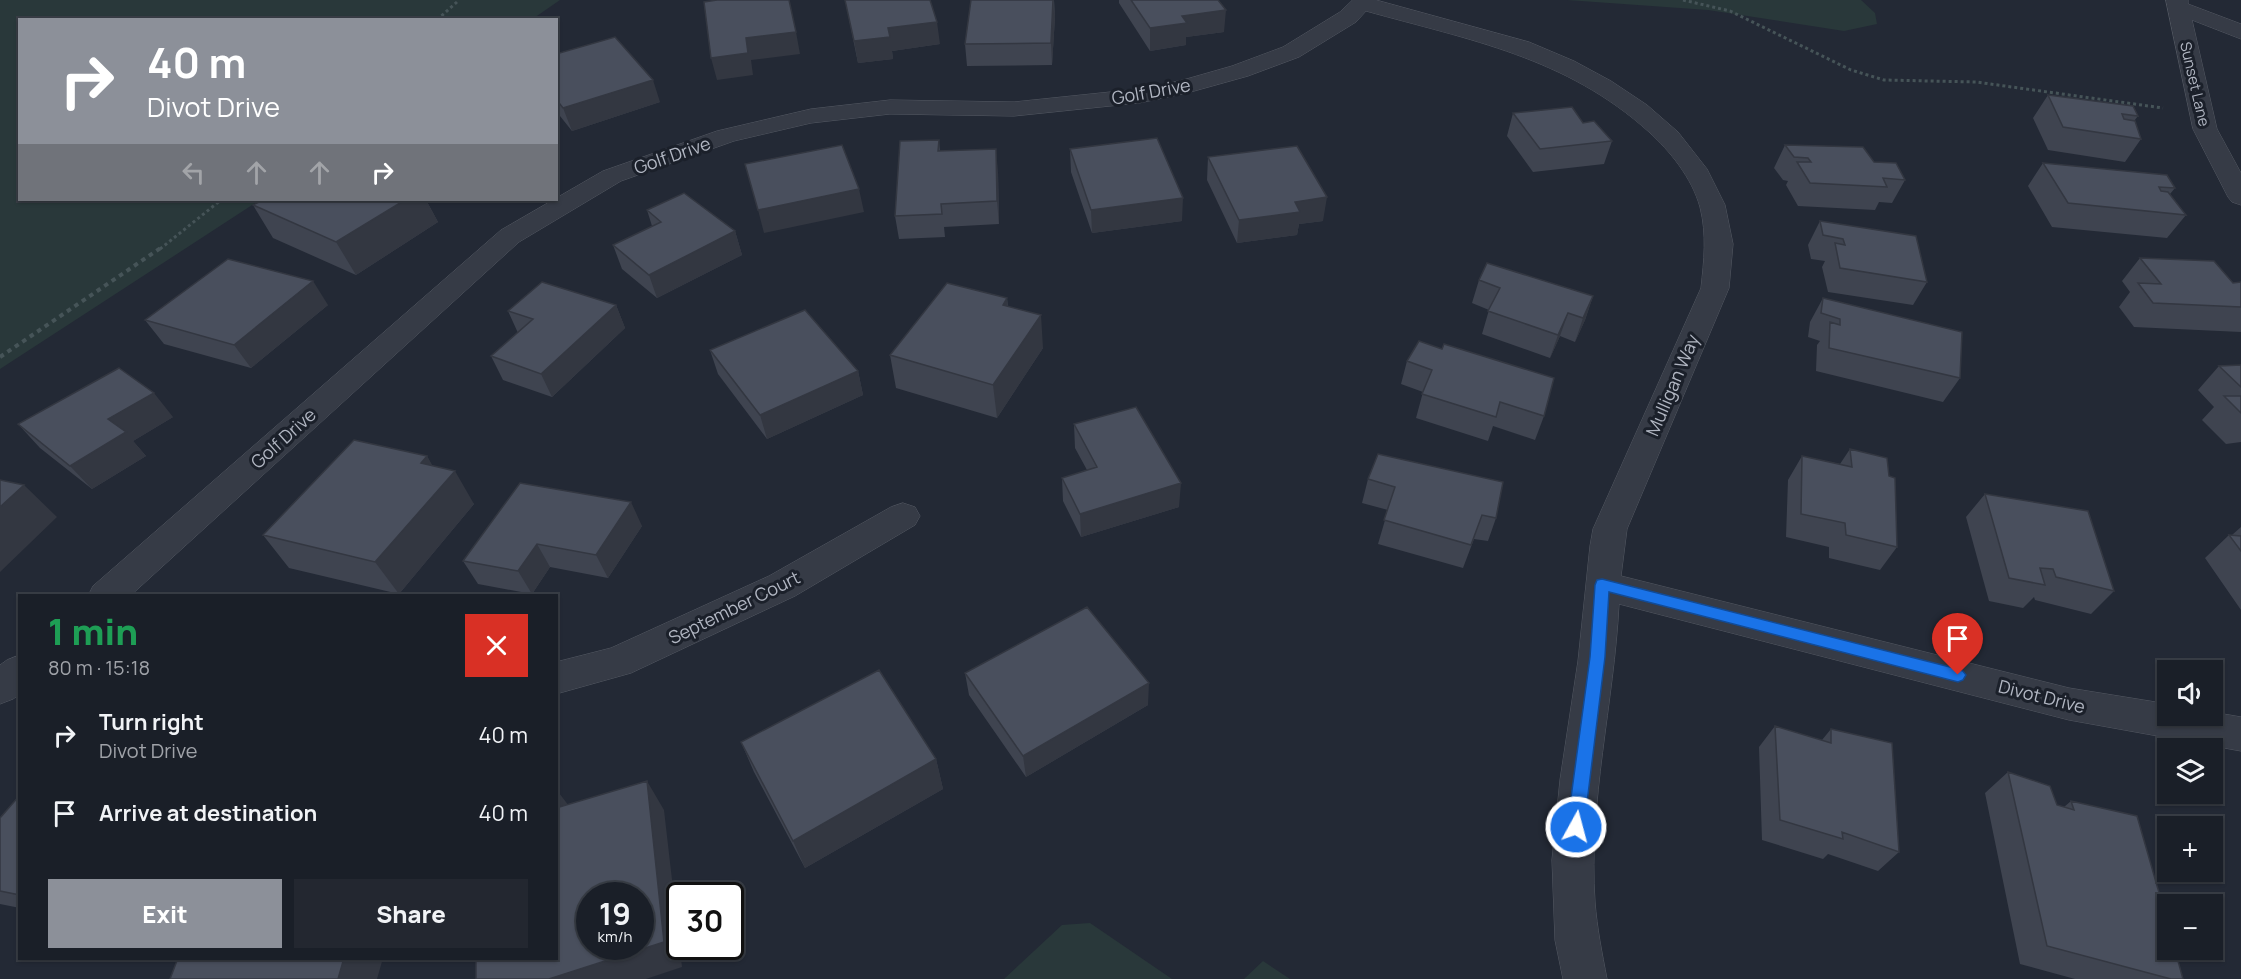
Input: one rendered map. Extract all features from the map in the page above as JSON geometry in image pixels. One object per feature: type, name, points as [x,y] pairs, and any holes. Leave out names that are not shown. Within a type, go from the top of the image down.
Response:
[{"type":"street","name":"Mulligan Way","points":[[1364,2],[1528,50],[1577,73],[1624,100],[1667,133],[1690,162],[1713,206],[1719,240],[1714,289],[1610,529],[1573,849],[1574,900],[1585,979]]},
{"type":"street","name":"Golf Drive","points":[[108,594],[510,236],[612,176],[726,136],[811,116],[890,107],[1014,109],[1139,96],[1187,86],[1240,71],[1291,52],[1331,28],[1364,2]]},
{"type":"street","name":"Sunset Lane","points":[[2178,3],[2200,115],[2241,197]]},
{"type":"street","points":[[2178,3],[2241,32]]},
{"type":"street","name":"September Court","points":[[558,677],[618,662],[782,586],[903,516]]},
{"type":"street","name":"Divot Drive","points":[[1602,585],[2069,704],[2241,734]]},
{"type":"street","points":[[0,688],[18,673]]},
{"type":"path","points":[[1683,0],[1730,11],[1872,78],[1976,82],[2119,100],[2200,115]]},
{"type":"path","points":[[439,18],[458,2]]},
{"type":"path","points":[[0,357],[150,257],[220,201]]},
{"type":"shaded area","points":[[0,0],[560,0],[534,18],[18,18],[18,201],[258,201],[0,369]]},
{"type":"shaded area","points":[[1567,0],[1861,0],[1875,13],[1877,24],[1844,31],[1708,10]]},
{"type":"shaded area","points":[[1090,923],[1172,979],[1004,979],[1062,925]]},
{"type":"shaded area","points":[[1263,961],[1290,979],[1244,979]]},
{"type":"building","points":[[789,0],[796,32],[746,38],[748,53],[711,58],[704,2]]},
{"type":"building","points":[[845,0],[930,0],[937,22],[888,28],[890,37],[854,41]]},
{"type":"building","points":[[971,0],[1053,0],[1051,43],[965,44]]},
{"type":"building","points":[[1131,0],[1218,0],[1226,10],[1182,16],[1187,23],[1150,28]]},
{"type":"building","points":[[615,37],[653,80],[563,108],[558,102],[558,53]]},
{"type":"building","points":[[2048,95],[2133,106],[2138,116],[2122,114],[2124,119],[2135,121],[2141,139],[2063,127]]},
{"type":"building","points":[[1572,107],[1583,123],[1594,121],[1612,141],[1540,149],[1513,113]]},
{"type":"building","points":[[1157,138],[1183,198],[1091,210],[1070,149]]},
{"type":"building","points":[[939,140],[938,151],[996,149],[997,201],[941,204],[942,214],[895,216],[900,141]]},
{"type":"building","points":[[842,145],[859,189],[758,210],[745,164]]},
{"type":"building","points":[[1785,145],[1863,147],[1874,162],[1896,163],[1905,180],[1883,178],[1887,187],[1810,183],[1797,162],[1811,162],[1808,158],[1794,157]]},
{"type":"building","points":[[1297,146],[1327,197],[1295,202],[1300,212],[1239,220],[1208,157]]},
{"type":"building","points":[[2043,163],[2167,175],[2175,188],[2159,187],[2161,191],[2168,192],[2186,215],[2068,203]]},
{"type":"building","points":[[684,193],[735,231],[649,275],[613,245],[661,222],[647,210]]},
{"type":"building","points":[[261,201],[403,201],[336,242],[253,205]]},
{"type":"building","points":[[1820,221],[1916,236],[1927,282],[1840,268],[1835,243],[1845,245],[1843,239],[1823,235]]},
{"type":"building","points":[[2140,258],[2214,261],[2233,283],[2241,282],[2241,307],[2153,303],[2138,283],[2161,284]]},
{"type":"building","points":[[228,259],[313,281],[234,345],[145,320]]},
{"type":"building","points":[[1487,263],[1593,296],[1583,318],[1568,313],[1558,335],[1488,311],[1500,288],[1479,280]]},
{"type":"building","points":[[542,282],[616,305],[541,374],[491,356],[533,319],[508,311]]},
{"type":"building","points":[[947,283],[1007,298],[1003,305],[1041,315],[993,385],[890,355]]},
{"type":"building","points":[[1823,298],[1962,332],[1960,378],[1829,348],[1830,322],[1840,325],[1840,319],[1821,313]]},
{"type":"building","points":[[805,310],[858,371],[760,415],[710,350]]},
{"type":"building","points":[[1419,341],[1442,349],[1444,344],[1554,378],[1544,416],[1500,402],[1496,417],[1422,394],[1432,370],[1407,361]]},
{"type":"building","points":[[2241,365],[2241,387],[2219,366]]},
{"type":"building","points":[[119,368],[154,393],[108,419],[126,432],[70,466],[18,424]]},
{"type":"building","points":[[2224,396],[2241,396],[2241,413]]},
{"type":"building","points":[[1136,407],[1181,483],[1080,514],[1062,478],[1097,467],[1074,424]]},
{"type":"building","points":[[354,440],[427,456],[421,463],[455,471],[375,562],[263,535]]},
{"type":"building","points":[[1850,449],[1887,458],[1889,476],[1895,478],[1897,547],[1846,535],[1845,523],[1801,514],[1802,456],[1852,467]]},
{"type":"building","points":[[1378,454],[1503,482],[1496,518],[1482,515],[1471,545],[1384,520],[1395,487],[1368,479]]},
{"type":"building","points":[[0,480],[24,485],[0,507]]},
{"type":"building","points":[[520,483],[631,502],[596,555],[537,544],[518,571],[463,561]]},
{"type":"building","points":[[1985,494],[2088,511],[2114,591],[2056,577],[2053,569],[2040,568],[2045,585],[2009,578]]},
{"type":"building","points":[[2229,535],[2241,536],[2241,551]]},
{"type":"building","points":[[1087,607],[1149,683],[1023,756],[965,673]]},
{"type":"building","points":[[879,670],[936,759],[793,841],[741,742]]},
{"type":"building","points":[[1775,726],[1831,743],[1831,729],[1892,743],[1899,852],[1842,832],[1843,839],[1780,820]]},
{"type":"building","points":[[2008,772],[2050,786],[2057,805],[2074,810],[2071,801],[2137,816],[2159,894],[2157,894],[2157,960],[2178,960],[2183,979],[2171,979],[2047,946]]},
{"type":"building","points":[[647,781],[664,942],[654,945],[654,882],[576,882],[576,960],[608,960],[549,979],[476,979],[476,960],[558,960],[558,807]]},
{"type":"building","points":[[18,797],[18,895],[0,891],[0,818]]},
{"type":"building","points":[[177,960],[343,960],[338,979],[170,979]]},
{"type":"route","points":[[1576,827],[1597,657],[1602,585],[1958,675]]}]
